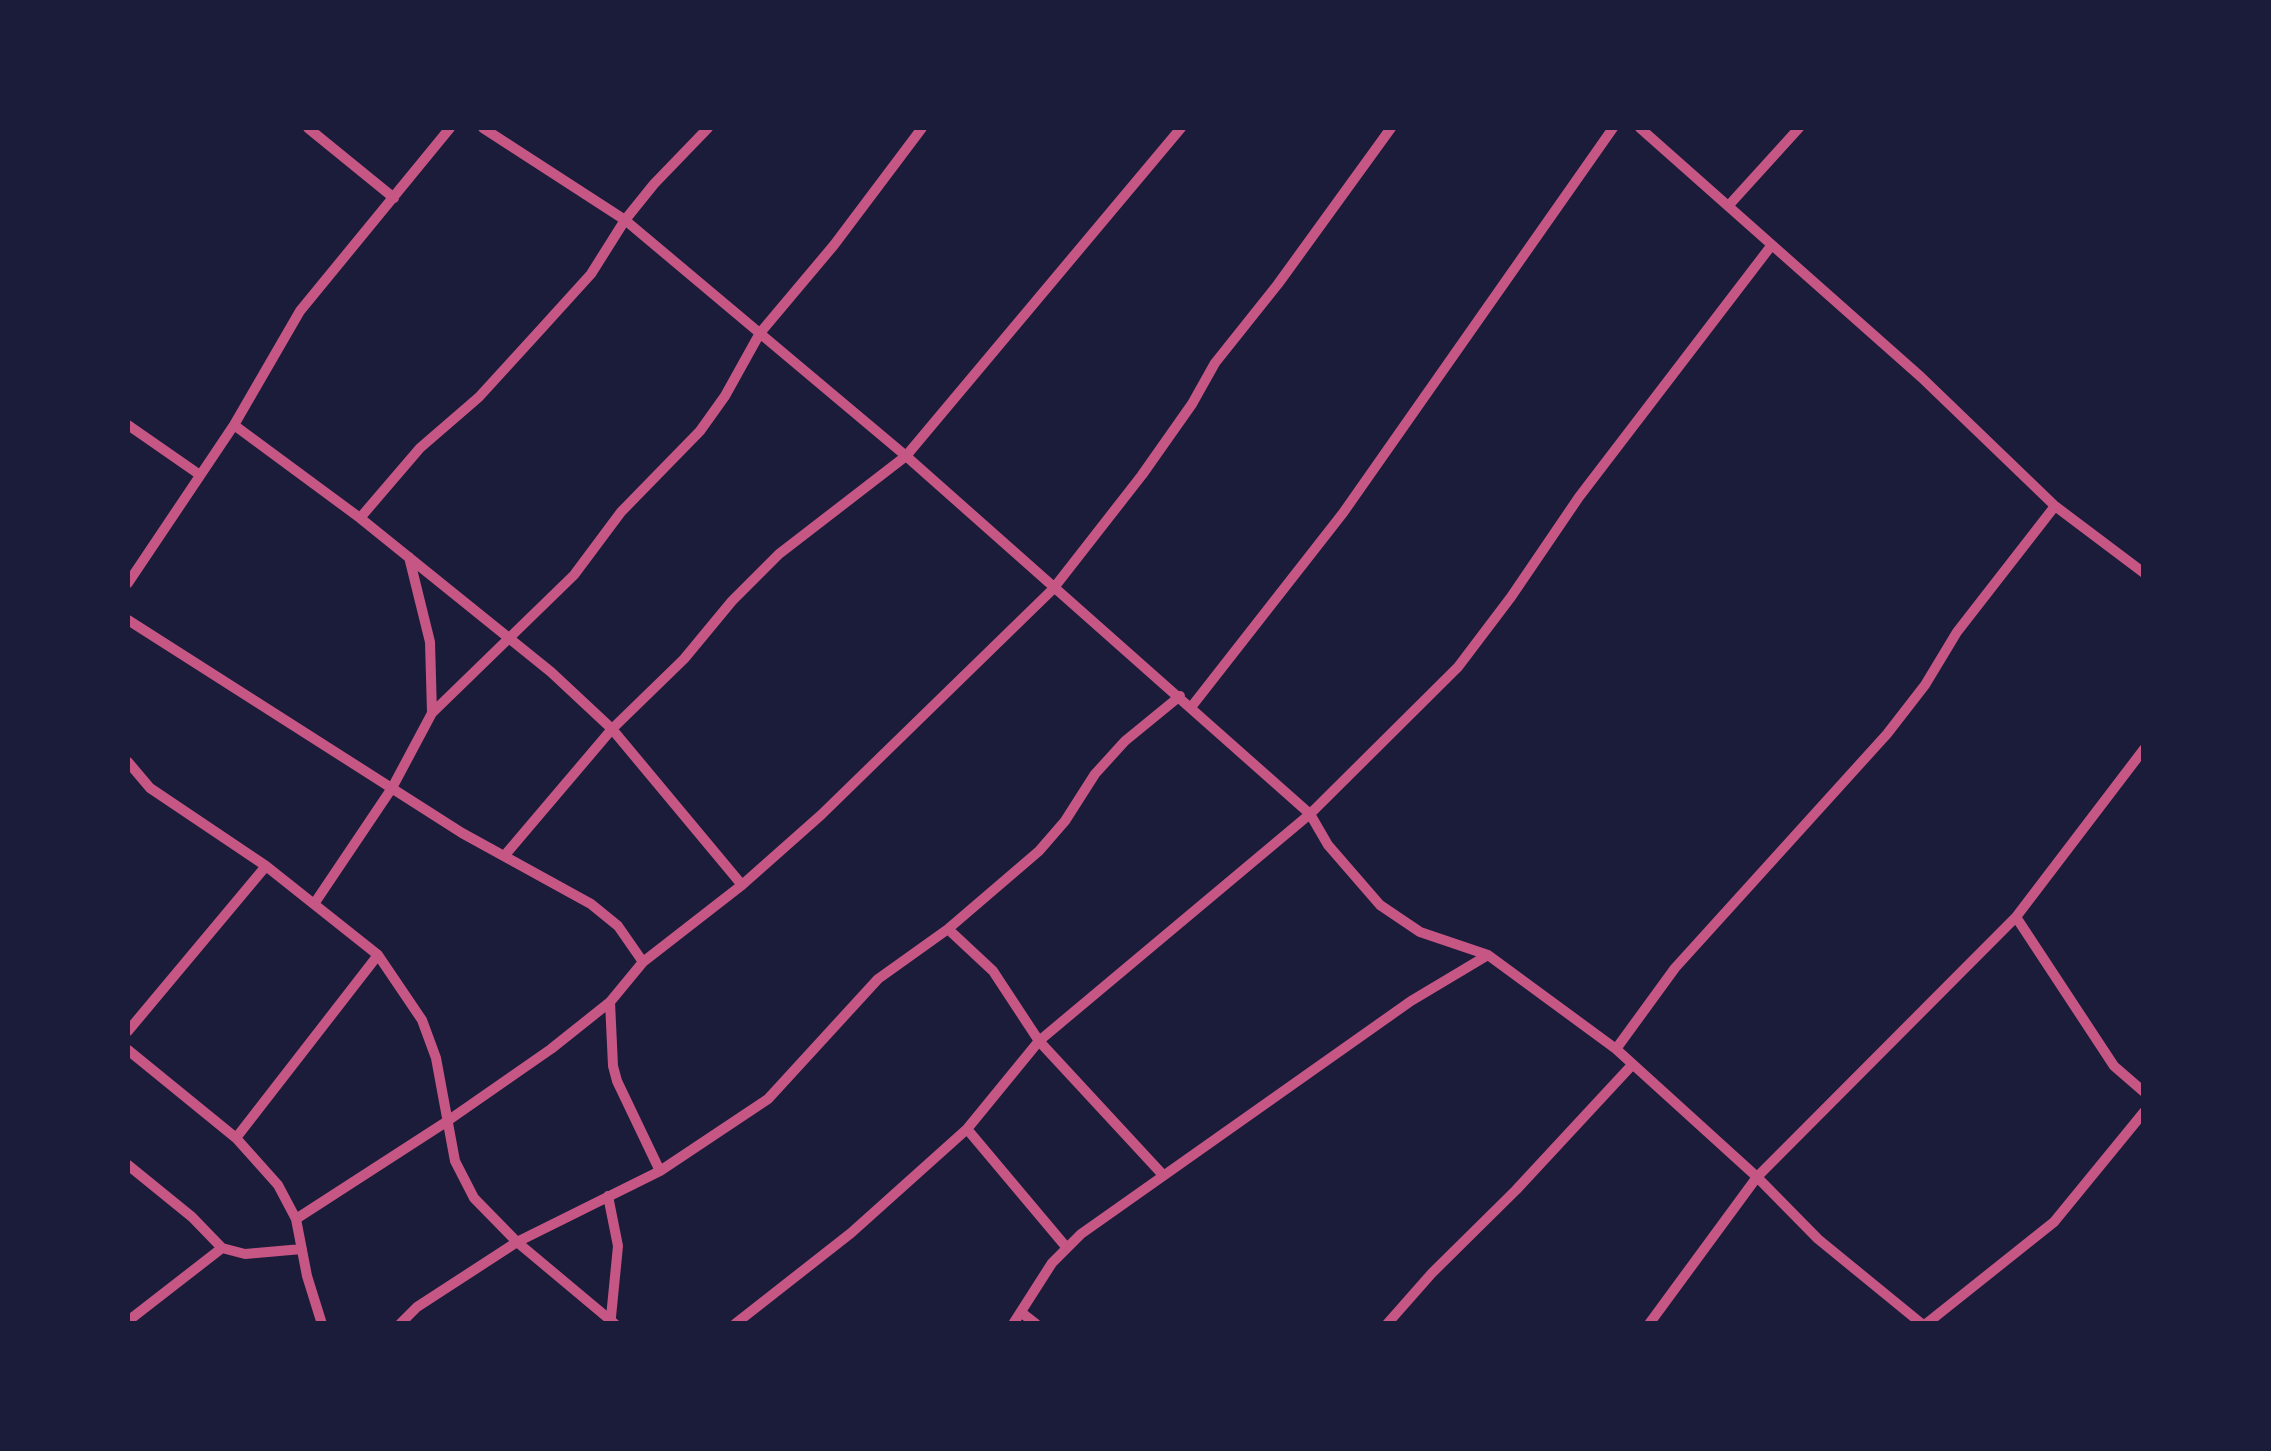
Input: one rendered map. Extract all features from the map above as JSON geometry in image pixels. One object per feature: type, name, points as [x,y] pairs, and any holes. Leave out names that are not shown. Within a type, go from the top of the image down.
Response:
[{"type":"street","points":[[308,128],[394,198]]},
{"type":"street","points":[[128,583],[234,425],[300,312],[450,128]]},
{"type":"street","points":[[484,128],[625,220],[906,456],[1310,814],[1328,845],[1380,905],[1420,932],[1488,955],[1616,1049],[1757,1177],[1818,1239],[1924,1324],[2054,1222],[2144,1112]]},
{"type":"street","points":[[360,518],[420,448],[479,397],[591,274],[625,220],[708,128]]},
{"type":"street","points":[[314,904],[392,788],[432,714],[574,575],[621,512],[700,431],[726,396],[760,334],[834,245],[922,128]]},
{"type":"street","points":[[505,854],[612,729],[684,659],[732,601],[780,554],[906,456],[1181,128]]},
{"type":"street","points":[[296,1219],[446,1122],[610,1002],[643,962],[742,885],[821,815],[1053,588],[1142,475],[1192,404],[1215,362],[1278,284],[1392,128]]},
{"type":"street","points":[[1192,706],[1342,514],[1613,128]]},
{"type":"street","points":[[1640,128],[1921,377],[2056,506],[2144,573]]},
{"type":"street","points":[[1730,204],[1798,128]]},
{"type":"street","points":[[735,1324],[850,1233],[967,1129],[1039,1041],[1310,814],[1458,667],[1579,498],[1771,246]]},
{"type":"street","points":[[128,424],[200,475]]},
{"type":"street","points":[[234,425],[510,636],[612,729],[742,885]]},
{"type":"street","points":[[1616,1049],[1675,968],[1887,734],[1925,685],[1957,632],[2056,506]]},
{"type":"street","points":[[409,557],[430,642],[432,714]]},
{"type":"street","points":[[128,620],[462,832],[590,904],[618,926],[643,962]]},
{"type":"street","points":[[400,1324],[417,1307],[516,1242],[660,1171],[768,1099],[878,979],[948,930],[1040,851],[1095,774],[1125,741],[1180,696]]},
{"type":"street","points":[[1648,1324],[1757,1177],[2016,917],[2144,749]]},
{"type":"street","points":[[128,762],[150,788],[266,866],[378,955],[422,1020],[436,1058],[446,1122],[463,1181],[516,1242],[613,1320]]},
{"type":"street","points":[[128,1031],[266,866]]},
{"type":"street","points":[[2016,917],[2114,1066],[2144,1092]]},
{"type":"street","points":[[948,930],[993,971],[1039,1041],[1163,1175]]},
{"type":"street","points":[[236,1138],[378,955]]},
{"type":"street","points":[[1013,1324],[1052,1263],[1081,1234],[1411,1001],[1488,955]]},
{"type":"street","points":[[610,1002],[613,1066],[660,1171]]},
{"type":"street","points":[[128,1050],[236,1138],[278,1185],[296,1219],[322,1324]]},
{"type":"street","points":[[1387,1324],[1632,1064]]},
{"type":"street","points":[[967,1129],[1067,1248]]},
{"type":"street","points":[[128,1164],[192,1217],[222,1248],[245,1254],[302,1249]]},
{"type":"street","points":[[608,1196],[618,1246],[613,1320]]},
{"type":"street","points":[[128,1321],[222,1248]]},
{"type":"street","points":[[1022,1313],[1036,1324]]}]
